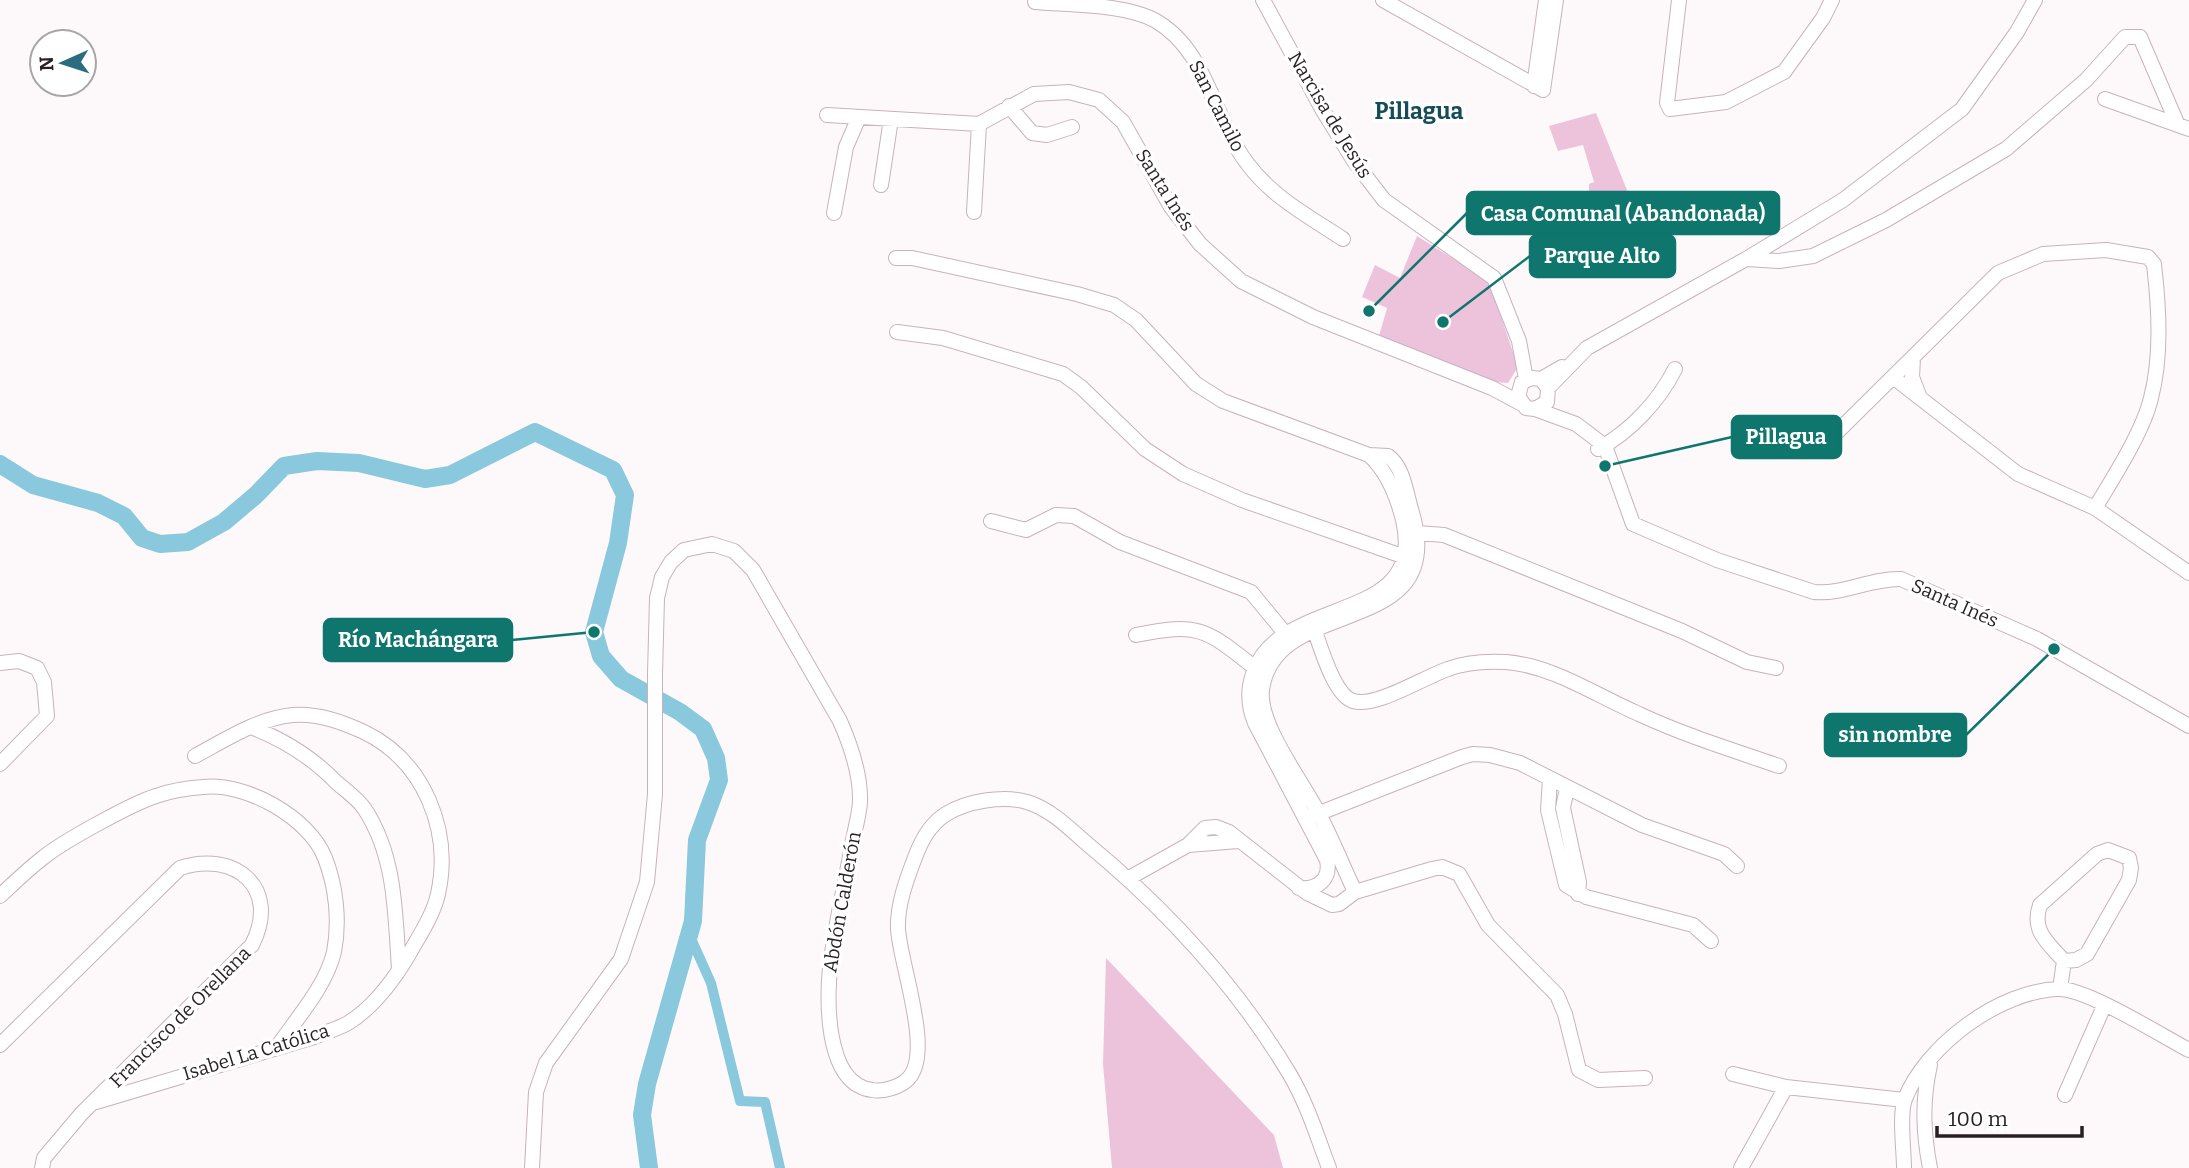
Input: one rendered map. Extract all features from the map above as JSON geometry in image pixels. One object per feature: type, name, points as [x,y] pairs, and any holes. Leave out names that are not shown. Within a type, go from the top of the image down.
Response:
[{"type":"street","name":"Narcisa de Jesús","points":[[1263,0],[1354,161],[1384,200],[1494,278],[1519,341],[1531,357],[1537,384]]},
{"type":"street","points":[[1383,0],[1538,88]]},
{"type":"street","points":[[1538,88],[1546,0]]},
{"type":"street","points":[[1538,88],[1556,0]]},
{"type":"street","points":[[1678,0],[1667,103],[1670,109],[1726,102],[1784,72],[1823,18],[1832,0]]},
{"type":"street","points":[[1537,384],[1544,405],[1529,407],[1518,396],[1537,384],[1572,362],[1587,348],[1746,259],[1843,200],[1962,109],[2010,43],[2035,0]]},
{"type":"street","name":"San Camilo","points":[[1035,2],[1128,11],[1154,20],[1174,33],[1198,64],[1245,162],[1273,193],[1343,239]]},
{"type":"street","points":[[1746,259],[1779,261],[1814,256],[1886,220],[2006,149],[2086,80],[2125,37],[2140,37],[2183,126]]},
{"type":"street","name":"Santa Inés","points":[[979,124],[1034,94],[1069,92],[1098,100],[1123,122],[1178,216],[1200,244],[1241,281],[1313,317],[1563,419],[1599,444],[1616,469],[1614,478],[1633,523],[1693,550],[1814,592],[1826,593],[1885,579],[1901,579],[2037,639],[2189,726]]},
{"type":"street","points":[[2105,99],[2183,126]]},
{"type":"street","points":[[1009,106],[1032,133],[1047,135],[1072,127]]},
{"type":"street","points":[[827,115],[979,124],[974,212]]},
{"type":"street","points":[[834,213],[846,147],[859,117]]},
{"type":"street","points":[[881,185],[891,119]]},
{"type":"street","points":[[1823,446],[1998,273],[2043,254],[2106,250],[2152,260],[2159,335],[2151,400],[2119,469],[2095,508]]},
{"type":"street","points":[[896,258],[924,260],[1077,294],[1114,305],[1136,320],[1196,384],[1223,401],[1369,455],[1388,456],[1396,464],[1418,533],[1418,558],[1402,588],[1389,599],[1313,626],[1283,632],[1264,653],[1255,668],[1249,694],[1251,715],[1313,816],[1355,892]]},
{"type":"street","points":[[897,332],[943,338],[1063,374],[1081,387],[1144,449],[1183,474],[1242,500],[1405,558]]},
{"type":"street","points":[[1913,358],[1912,377],[1921,399]]},
{"type":"street","points":[[1599,444],[1664,392],[1675,369]]},
{"type":"street","points":[[1893,377],[2018,474],[2095,508],[2189,573]]},
{"type":"street","points":[[1492,388],[1537,384]]},
{"type":"street","name":"Santa Inés","points":[[1537,384],[1563,419]]},
{"type":"street","points":[[1299,888],[1320,884],[1328,870],[1327,859],[1313,816],[1268,722],[1262,698],[1266,672],[1273,659],[1290,643],[1313,626],[1382,590],[1399,573],[1407,545],[1400,509],[1385,472],[1369,455]]},
{"type":"street","points":[[990,521],[1026,530],[1056,515],[1074,516],[1120,542],[1251,592],[1283,632]]},
{"type":"street","points":[[1418,533],[1444,535],[1682,631],[1746,662],[1776,668]]},
{"type":"street","name":"Abdón Calderón","points":[[532,1168],[536,1092],[546,1063],[621,959],[647,882],[655,794],[657,598],[662,578],[671,562],[684,550],[699,545],[723,545],[734,551],[752,570],[840,721],[852,748],[860,802],[832,955],[828,1012],[841,1066],[852,1081],[875,1091],[898,1085],[908,1078],[916,1065],[919,1046],[902,964],[898,925],[904,888],[930,826],[960,806],[982,801],[1027,802],[1054,816],[1129,878],[1191,942],[1265,1038],[1298,1090],[1329,1168]]},
{"type":"street","points":[[1313,626],[1338,686],[1348,699],[1355,702],[1370,702],[1449,668],[1471,663],[1493,661],[1534,666],[1676,730],[1779,766]]},
{"type":"street","points":[[1136,635],[1166,629],[1199,629],[1214,635],[1255,668]]},
{"type":"street","points":[[0,663],[19,661],[37,668],[44,682],[47,716],[0,764]]},
{"type":"street","name":"Isabel La Católica","points":[[96,1102],[314,1037],[348,1022],[386,990],[431,915],[442,871],[437,822],[424,786],[413,769],[380,740],[330,719],[291,715],[251,727],[195,755]]},
{"type":"street","points":[[251,727],[278,737],[303,753],[362,805],[377,831],[393,884],[399,971]]},
{"type":"street","points":[[1313,816],[1473,754],[1504,757],[1642,825],[1724,855],[1737,866]]},
{"type":"street","points":[[1550,779],[1548,810],[1566,885],[1578,894],[1693,925],[1711,941]]},
{"type":"street","points":[[0,896],[55,849],[155,796],[216,786],[253,795],[276,807],[297,822],[324,855],[333,887],[337,921],[334,953],[323,979],[277,1047]]},
{"type":"street","points":[[1566,788],[1563,808],[1579,882],[1578,894]]},
{"type":"street","points":[[1129,878],[1188,845],[1205,828],[1216,827],[1228,832],[1299,888],[1332,905],[1339,904],[1355,892],[1442,867],[1459,874],[1488,925],[1557,995],[1579,1070],[1598,1080],[1645,1078]]},
{"type":"street","points":[[2118,851],[2129,858],[2129,880],[2087,954],[2076,960],[2064,961],[2040,936],[2036,926],[2040,905],[2097,854],[2118,851]]},
{"type":"street","name":"Francisco de Orellana","points":[[0,1045],[180,868],[212,863],[242,874],[257,889],[262,900],[260,930],[252,945],[82,1113],[44,1158],[41,1168]]},
{"type":"street","points":[[2060,989],[2064,961]]},
{"type":"street","points":[[1904,1168],[1904,1100],[1932,1057],[1956,1031],[2016,997],[2060,989],[2082,994],[2189,1050]]},
{"type":"street","points":[[2065,1095],[2104,1006]]},
{"type":"street","points":[[1930,1168],[1923,1132],[1923,1095],[1932,1057]]},
{"type":"street","points":[[1733,1074],[1786,1087],[1904,1100]]},
{"type":"street","points":[[1741,1168],[1786,1087]]},
{"type":"shaded area","points":[[1596,113],[1627,190],[1620,212],[1623,224],[1619,239],[1624,245],[1616,246],[1598,259],[1604,244],[1599,233],[1589,236],[1589,184],[1594,182],[1583,145],[1558,151],[1549,126]]},
{"type":"shaded area","points":[[1417,236],[1489,281],[1518,367],[1508,383],[1493,382],[1379,336],[1387,308],[1362,297],[1375,265],[1400,278]]},
{"type":"shaded area","points":[[1106,958],[1274,1135],[1283,1168],[1112,1168],[1103,1064]]},
{"type":"waterway","points":[[0,464],[33,485],[98,503],[124,516],[142,538],[160,544],[188,542],[224,522],[284,466],[317,461],[359,463],[425,479],[450,475],[535,432],[613,470],[625,495],[618,543],[594,632],[601,656],[621,679],[680,712],[703,729],[716,758],[719,780],[697,840],[693,921],[647,1084],[642,1115],[649,1168]]},
{"type":"waterway","points":[[689,934],[711,983],[740,1101],[765,1102],[780,1168]]},
{"type":"place","name":"Casa Comunal (Abandonada)","points":[[1369,311]]},
{"type":"place","name":"Parque Alto","points":[[1443,322]]},
{"type":"place","name":"Pillagua","points":[[1605,466]]},
{"type":"place","name":"Río Machángara","points":[[594,632]]},
{"type":"place","name":"sin nombre","points":[[2054,649]]},
{"type":"district","name":"Pillagua","points":[[1419,111]]}]
